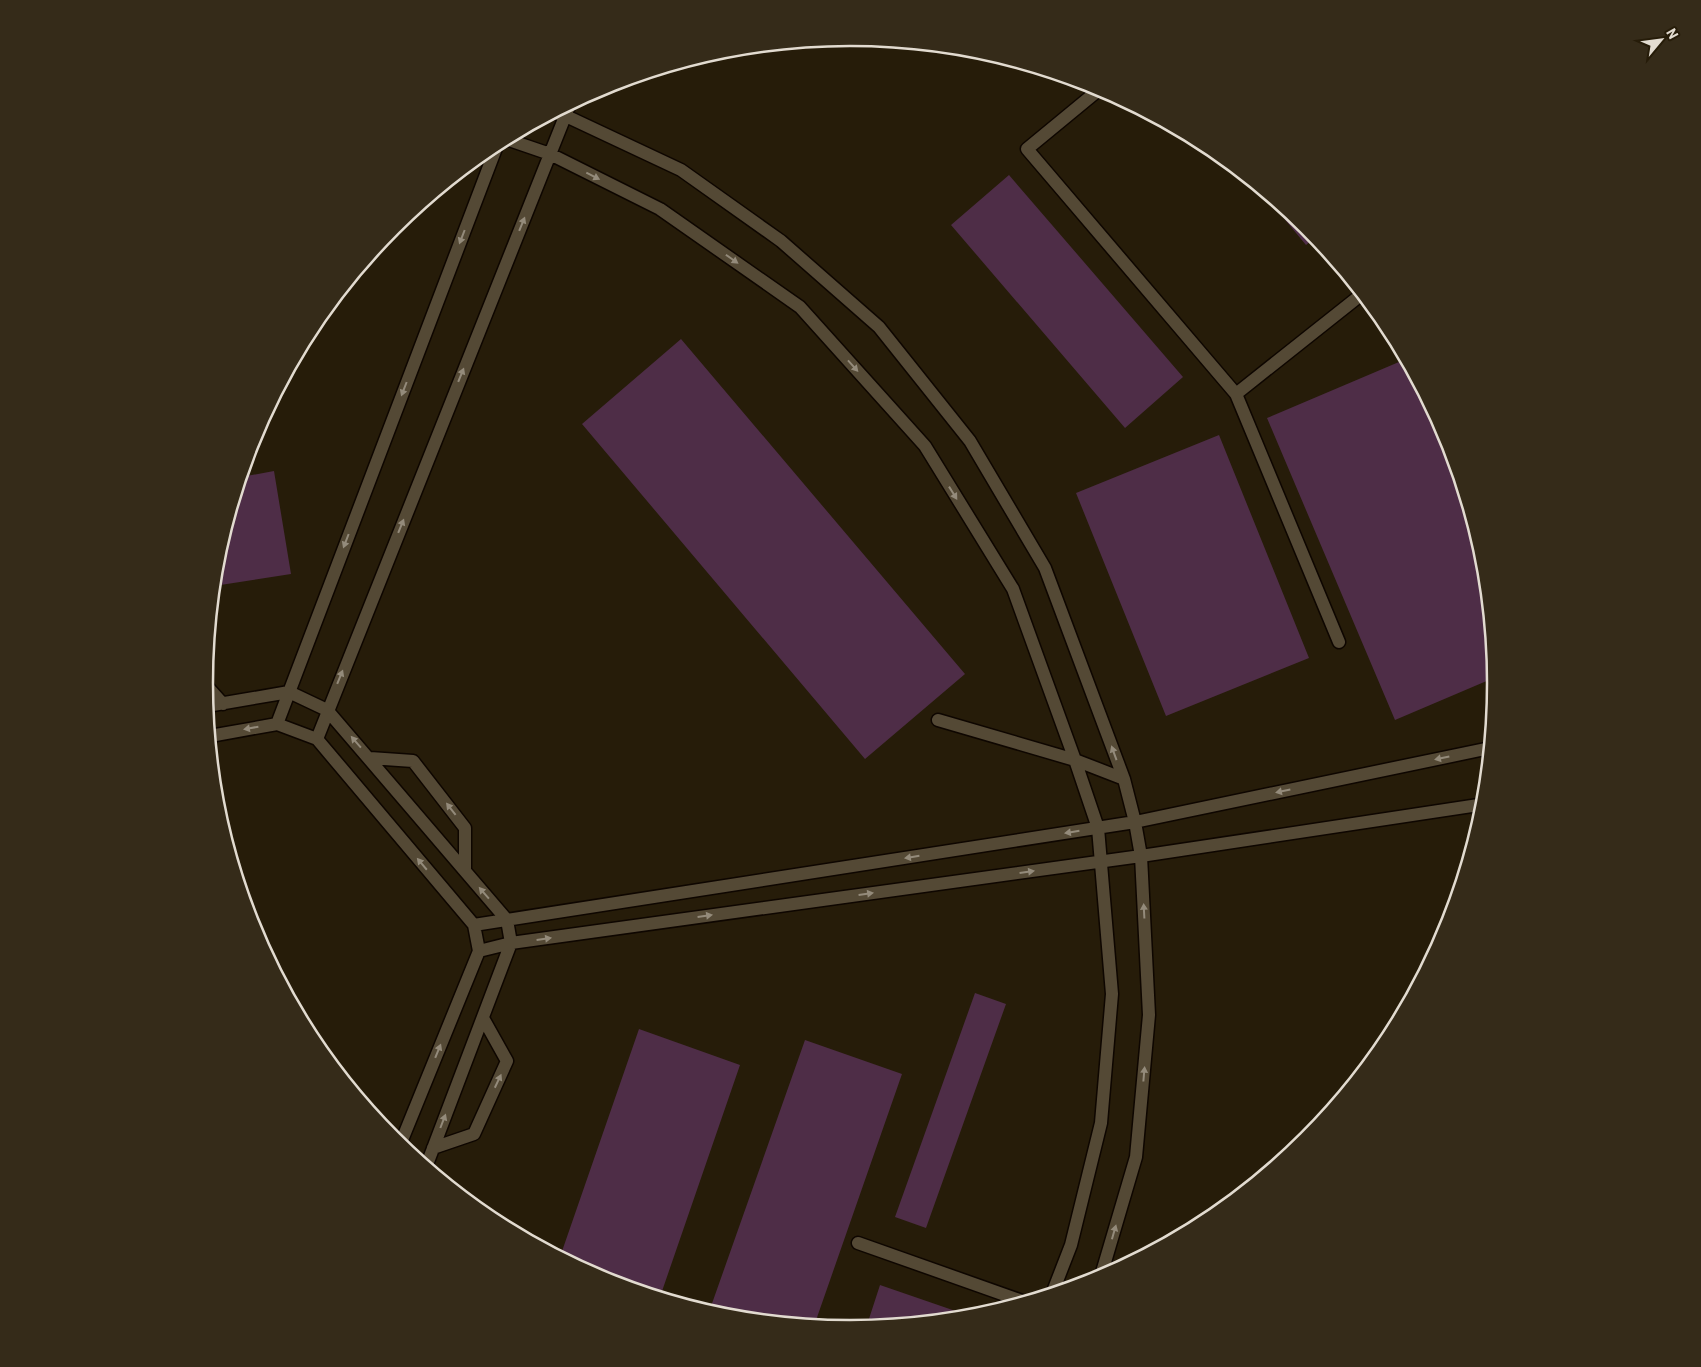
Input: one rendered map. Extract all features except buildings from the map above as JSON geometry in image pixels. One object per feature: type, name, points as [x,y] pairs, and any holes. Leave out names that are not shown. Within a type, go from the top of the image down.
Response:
[{"type":"lane","points":[[1093,95],[1027,149],[1236,394],[1339,642]]},
{"type":"lane","points":[[568,113],[681,170],[781,241],[879,327],[970,440],[1045,568],[1124,779],[1141,856],[1149,1014],[1136,1157],[1103,1268]]},
{"type":"lane","points":[[316,739],[550,154],[563,115]]},
{"type":"lane","points":[[515,142],[550,154],[660,209],[800,307],[924,446],[1012,589],[1098,828],[1112,994],[1101,1123],[1070,1245],[1055,1287]]},
{"type":"lane","points":[[277,724],[493,156]]},
{"type":"lane","points":[[1236,394],[1357,298]]},
{"type":"lane","points":[[214,705],[289,692],[327,710],[507,920],[511,943],[428,1161]]},
{"type":"lane","points":[[213,693],[223,704]]},
{"type":"lane","points":[[938,720],[1075,760],[1124,779]]},
{"type":"lane","points":[[216,735],[277,724],[316,739],[474,925],[479,950],[403,1137]]},
{"type":"lane","points":[[474,925],[1135,822],[1484,749]]},
{"type":"lane","points":[[370,758],[413,761],[465,828],[465,871]]},
{"type":"lane","points":[[479,950],[511,943],[1102,862],[1476,805]]},
{"type":"lane","points":[[433,1148],[474,1134],[507,1061],[483,1018]]},
{"type":"lane","points":[[858,1243],[1016,1299]]}]
